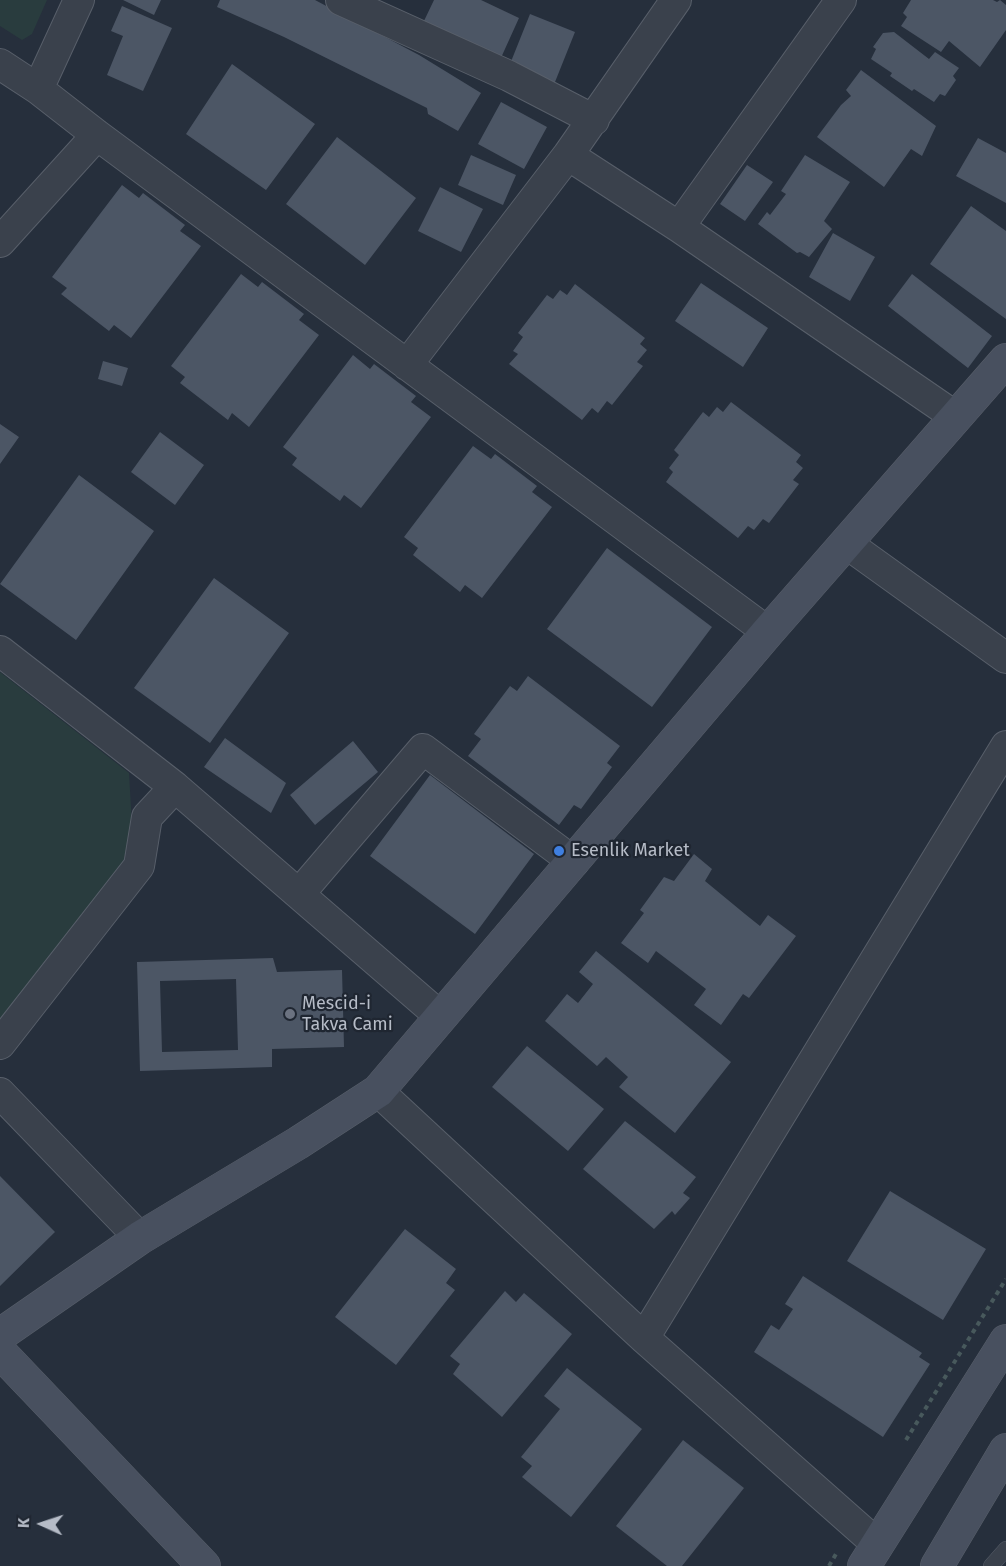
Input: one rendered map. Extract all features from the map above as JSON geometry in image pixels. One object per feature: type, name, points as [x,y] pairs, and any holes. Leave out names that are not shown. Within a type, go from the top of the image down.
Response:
[{"type":"street","points":[[38,88],[79,0]]},
{"type":"street","points":[[341,0],[509,76],[594,120]]},
{"type":"street","points":[[407,365],[594,120],[676,0]]},
{"type":"street","points":[[679,227],[841,0]]},
{"type":"street","points":[[0,64],[38,88],[97,135],[768,632]]},
{"type":"street","points":[[0,242],[97,135]]},
{"type":"street","points":[[568,155],[679,227],[956,417]]},
{"type":"street","points":[[0,1335],[140,1238],[298,1143],[378,1091],[768,632],[1006,360]]},
{"type":"street","points":[[846,543],[1006,658]]},
{"type":"street","points":[[0,651],[175,788],[441,1017]]},
{"type":"street","points":[[644,1338],[1006,746]]},
{"type":"street","points":[[299,894],[423,749],[574,862]]},
{"type":"street","points":[[0,1044],[139,866],[147,817],[175,788]]},
{"type":"street","points":[[378,1091],[644,1338],[870,1555],[1006,1341]]},
{"type":"street","points":[[0,1093],[140,1238]]},
{"type":"street","points":[[0,1352],[204,1566]]},
{"type":"street","points":[[937,1566],[1001,1471]]},
{"type":"lane","points":[[991,1566],[1006,1549]]},
{"type":"shaded area","points":[[0,0],[47,0],[32,34],[22,40],[0,26]]},
{"type":"shaded area","points":[[0,672],[129,773],[132,824],[120,878],[0,1032]]},
{"type":"building","points":[[123,0],[161,0],[154,15]]},
{"type":"building","points":[[220,0],[315,0],[419,55],[481,93],[458,131],[428,114],[427,108],[284,37],[217,7]]},
{"type":"building","points":[[434,0],[481,0],[519,18],[500,60],[423,23]]},
{"type":"building","points":[[911,0],[993,0],[997,2],[1000,0],[1006,5],[1006,30],[980,67],[949,41],[941,52],[901,26],[907,17],[903,13]]},
{"type":"building","points":[[122,6],[172,28],[143,91],[107,75],[123,36],[111,31]]},
{"type":"building","points":[[530,14],[575,32],[553,87],[508,69]]},
{"type":"building","points":[[894,32],[929,59],[935,52],[959,68],[953,76],[956,80],[945,96],[940,94],[934,102],[914,89],[912,91],[890,76],[892,73],[871,59],[876,49],[873,47],[883,33]]},
{"type":"building","points":[[232,64],[315,124],[266,190],[186,134]]},
{"type":"building","points":[[861,70],[936,126],[922,156],[911,149],[884,187],[817,137],[841,105],[851,96],[846,90]]},
{"type":"building","points":[[501,102],[547,127],[524,169],[478,144]]},
{"type":"building","points":[[337,137],[416,198],[365,265],[286,204]]},
{"type":"building","points":[[978,138],[1006,153],[1006,203],[956,176]]},
{"type":"building","points":[[471,155],[516,175],[503,205],[458,185]]},
{"type":"building","points":[[805,155],[850,182],[824,221],[832,229],[809,257],[800,252],[797,253],[758,224],[767,212],[770,215],[786,194],[781,191]]},
{"type":"building","points":[[747,165],[773,182],[745,221],[720,204]]},
{"type":"building","points":[[122,185],[139,198],[143,193],[185,225],[180,231],[201,246],[131,338],[114,325],[109,331],[61,294],[67,288],[52,277]]},
{"type":"building","points":[[440,187],[483,209],[461,252],[418,231]]},
{"type":"building","points":[[971,206],[1006,231],[1006,319],[930,264]]},
{"type":"building","points":[[833,233],[875,257],[850,301],[809,277]]},
{"type":"building","points":[[241,274],[258,287],[262,282],[304,314],[299,320],[319,335],[249,427],[232,413],[228,420],[180,383],[185,377],[171,366]]},
{"type":"building","points":[[912,274],[992,336],[968,368],[888,306]]},
{"type":"building","points":[[701,283],[768,328],[743,367],[675,321]]},
{"type":"building","points":[[575,284],[645,338],[640,344],[647,350],[637,362],[643,366],[612,405],[607,401],[598,413],[592,408],[582,420],[509,364],[518,354],[513,351],[523,337],[518,333],[547,295],[553,299],[560,290],[567,295]]},
{"type":"building","points":[[353,355],[370,369],[374,364],[416,396],[411,402],[431,417],[361,508],[344,495],[340,501],[292,465],[297,458],[283,447]]},
{"type":"building","points":[[103,361],[128,368],[122,386],[98,379]]},
{"type":"building","points":[[731,402],[801,455],[796,462],[803,468],[793,480],[799,484],[769,523],[763,519],[754,530],[748,526],[738,538],[666,482],[673,472],[669,468],[679,455],[674,450],[703,412],[709,417],[717,407],[723,412]]},
{"type":"building","points":[[0,424],[19,437],[0,464]]},
{"type":"building","points":[[160,432],[204,465],[175,505],[131,472]]},
{"type":"building","points":[[473,446],[491,459],[495,454],[537,486],[532,492],[552,507],[482,598],[465,585],[460,592],[413,555],[418,548],[404,537]]},
{"type":"building","points":[[79,475],[154,531],[76,640],[0,584]]},
{"type":"building","points":[[607,548],[712,627],[652,707],[547,629]]},
{"type":"building","points":[[214,578],[289,633],[210,743],[134,688]]},
{"type":"building","points":[[528,676],[620,746],[607,763],[612,767],[581,809],[574,805],[559,825],[468,756],[481,739],[474,734],[510,686],[517,691]]},
{"type":"building","points":[[225,738],[286,783],[271,813],[204,767]]},
{"type":"building","points":[[353,741],[378,772],[315,825],[290,795]]},
{"type":"building","points":[[430,775],[534,854],[475,934],[370,856]]},
{"type":"building","points":[[694,854],[712,869],[705,881],[745,914],[760,926],[768,915],[796,936],[749,998],[743,994],[721,1025],[694,1005],[706,989],[656,951],[648,963],[621,943],[644,913],[640,910],[664,877],[674,881]]},
{"type":"building","points":[[596,951],[731,1062],[675,1133],[619,1087],[628,1077],[606,1057],[597,1066],[545,1021],[567,994],[578,1003],[593,984],[579,972]]},
{"type":"building","name":"Mescid-i Takva Cami","points":[[273,958],[277,972],[342,970],[344,1047],[272,1049],[272,1067],[140,1071],[137,962]],"holes":[[[236,979],[238,1050],[162,1052],[160,981]]]},
{"type":"building","points":[[527,1046],[604,1109],[568,1151],[492,1087]]},
{"type":"building","points":[[625,1121],[696,1177],[683,1193],[690,1198],[675,1215],[672,1211],[654,1229],[583,1169]]},
{"type":"building","points":[[0,1176],[55,1232],[0,1286]]},
{"type":"building","points":[[890,1191],[986,1249],[943,1320],[847,1261]]},
{"type":"building","points":[[405,1229],[456,1269],[446,1283],[455,1290],[396,1365],[335,1317]]},
{"type":"building","points":[[803,1276],[922,1353],[919,1357],[930,1364],[883,1437],[754,1352],[771,1325],[779,1330],[793,1309],[785,1304]]},
{"type":"building","points":[[505,1291],[516,1302],[524,1293],[572,1334],[502,1417],[453,1374],[460,1364],[450,1356]]},
{"type":"building","points":[[567,1368],[642,1429],[571,1517],[522,1477],[532,1466],[521,1457],[560,1409],[544,1396]]},
{"type":"building","points":[[683,1440],[744,1488],[682,1566],[667,1566],[616,1526]]},
{"type":"place","name":"Esenlik Market","points":[[559,851]]},
{"type":"place","name":"Mescid-i Takva Cami","points":[[290,1014]]}]
